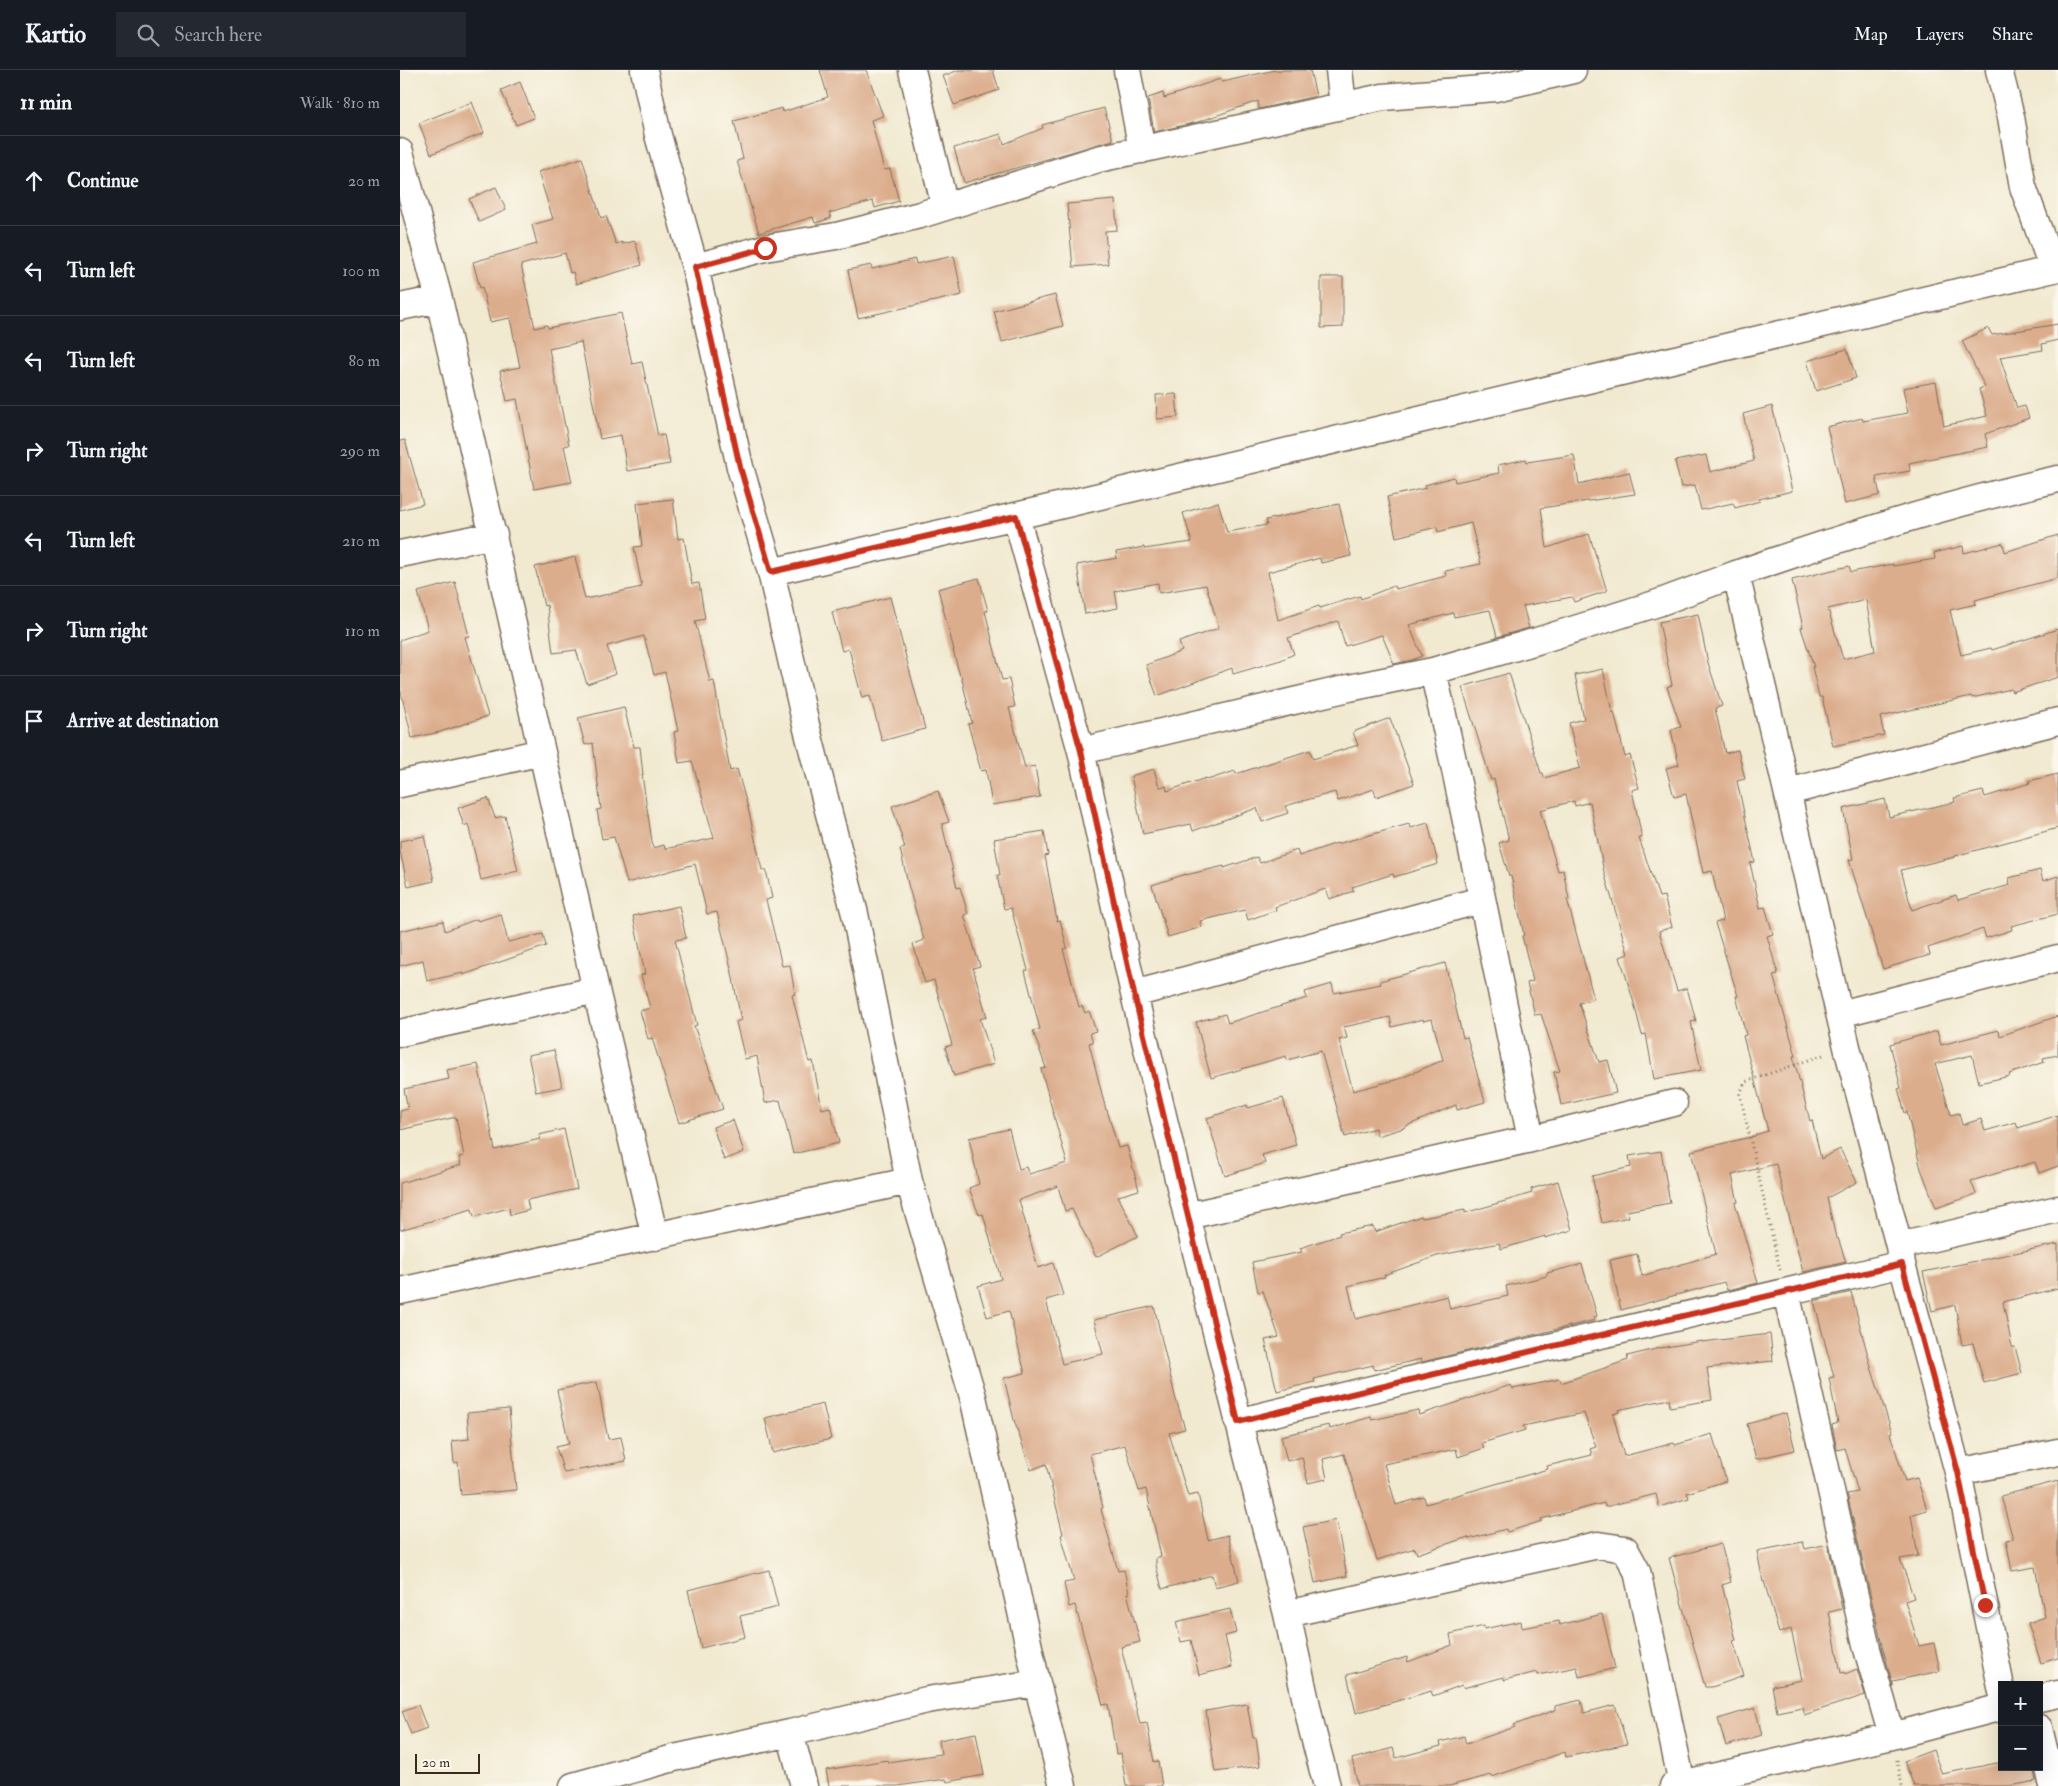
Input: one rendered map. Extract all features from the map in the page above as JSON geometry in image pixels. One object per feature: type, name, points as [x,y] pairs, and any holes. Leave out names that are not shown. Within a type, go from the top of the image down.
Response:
[{"type":"street","points":[[644,70],[658,135],[695,267],[740,467],[771,572],[806,726],[855,914],[909,1181],[973,1397],[1037,1683],[1063,1786]]},
{"type":"street","points":[[912,70],[945,207]]},
{"type":"street","points":[[1127,70],[1142,150]]},
{"type":"street","points":[[1339,70],[1343,106]]},
{"type":"street","points":[[771,572],[1016,516],[2056,268],[2023,188],[2011,117],[1999,70]]},
{"type":"street","points":[[695,267],[765,248],[836,236],[945,207],[1098,159],[1383,97],[1495,88],[1563,71]]},
{"type":"street","points":[[400,152],[439,299],[596,990],[655,1237]]},
{"type":"street","points":[[400,307],[439,299]]},
{"type":"street","points":[[1081,751],[1349,688],[1433,671],[1658,603],[1815,546],[1970,500],[2058,479]]},
{"type":"street","points":[[1016,516],[1081,751],[1134,994],[1187,1216],[1287,1614],[1312,1729],[1327,1786]]},
{"type":"street","points":[[400,554],[494,536]]},
{"type":"street","points":[[1736,574],[1847,1047],[1958,1472],[2000,1681]]},
{"type":"street","points":[[1433,671],[1460,790],[1481,900],[1532,1139]]},
{"type":"street","points":[[1788,792],[2058,721]]},
{"type":"street","points":[[400,784],[542,752]]},
{"type":"street","points":[[1134,994],[1481,900]]},
{"type":"street","points":[[1840,1014],[2058,958]]},
{"type":"street","points":[[400,1033],[596,990]]},
{"type":"street","points":[[1187,1216],[1532,1139],[1674,1103]]},
{"type":"street","points":[[400,1291],[909,1181]]},
{"type":"street","points":[[1238,1422],[1473,1363],[1786,1292],[1901,1255],[2058,1210]]},
{"type":"street","points":[[1786,1292],[1867,1649],[1892,1736]]},
{"type":"street","points":[[1958,1472],[2058,1452]]},
{"type":"street","points":[[1287,1614],[1598,1545],[1625,1549],[1637,1571],[1677,1785],[1892,1736],[1998,1708]]},
{"type":"street","points":[[587,1785],[674,1758],[790,1733],[927,1700],[1037,1683]]},
{"type":"street","points":[[2043,1697],[2058,1694]]},
{"type":"street","points":[[790,1733],[804,1786]]},
{"type":"street","points":[[2043,1746],[2052,1786]]},
{"type":"path","points":[[1786,1292],[1740,1094],[1745,1082],[1847,1047]]},
{"type":"building","points":[[820,70],[866,70],[883,116],[871,120],[884,170],[890,169],[899,201],[875,208],[873,201],[829,213],[831,218],[815,223],[813,217],[759,233],[737,161],[743,159],[734,121],[782,108],[783,112],[828,97]]},
{"type":"building","points":[[959,70],[993,70],[999,90],[954,105],[943,76]]},
{"type":"building","points":[[1275,70],[1310,70],[1316,96],[1259,109],[1258,101],[1198,122],[1154,132],[1148,98],[1163,93],[1164,98],[1220,79],[1222,82]]},
{"type":"building","points":[[520,82],[534,118],[516,125],[501,90]]},
{"type":"building","points":[[472,102],[484,133],[431,154],[419,123]]},
{"type":"building","points":[[1104,108],[1113,140],[964,183],[954,148],[1001,134],[1004,144],[1043,128],[1042,125]]},
{"type":"building","points":[[582,158],[601,218],[606,216],[616,244],[635,241],[642,265],[576,284],[573,272],[570,273],[565,253],[521,265],[535,328],[547,325],[548,328],[621,313],[632,364],[642,362],[658,436],[664,435],[670,464],[627,471],[621,435],[600,439],[581,342],[549,349],[569,445],[564,446],[572,482],[534,489],[517,399],[507,401],[500,371],[520,367],[510,318],[490,322],[482,287],[480,288],[473,262],[537,244],[532,225],[553,219],[538,172]]},
{"type":"building","points":[[496,187],[506,210],[479,222],[469,199]]},
{"type":"building","points":[[1115,200],[1117,230],[1105,231],[1108,264],[1073,267],[1067,204]]},
{"type":"building","points":[[954,256],[962,295],[858,318],[848,270],[871,265],[872,269],[915,259],[916,264]]},
{"type":"building","points":[[1321,277],[1343,277],[1343,327],[1321,328]]},
{"type":"building","points":[[1055,295],[1063,326],[1002,342],[994,311]]},
{"type":"building","points":[[2058,324],[2058,340],[2042,344],[2043,350],[2000,357],[2017,408],[2025,406],[2029,418],[1985,434],[1988,447],[1909,463],[1910,471],[1876,477],[1880,495],[1845,504],[1827,427],[1862,418],[1863,421],[1908,413],[1903,388],[1936,382],[1944,426],[1987,416],[1979,389],[1985,387],[1962,341],[1988,328],[1992,335]]},
{"type":"building","points":[[1847,349],[1856,378],[1816,391],[1807,361]]},
{"type":"building","points":[[1176,394],[1178,417],[1157,419],[1156,395]]},
{"type":"building","points":[[1772,406],[1792,491],[1759,499],[1760,501],[1735,508],[1733,503],[1701,510],[1695,485],[1681,487],[1675,461],[1706,455],[1710,472],[1754,461],[1743,414]]},
{"type":"building","points":[[405,440],[423,504],[400,510],[400,441]]},
{"type":"building","points":[[1574,455],[1579,484],[1629,472],[1635,494],[1541,508],[1547,548],[1589,534],[1607,591],[1574,602],[1572,597],[1523,606],[1529,628],[1497,637],[1490,610],[1454,617],[1453,613],[1409,625],[1422,656],[1394,664],[1382,635],[1345,646],[1338,621],[1288,638],[1294,654],[1281,660],[1233,674],[1232,668],[1157,696],[1146,665],[1182,651],[1179,642],[1219,628],[1206,585],[1159,593],[1158,583],[1115,591],[1118,608],[1085,614],[1077,565],[1117,558],[1116,552],[1192,542],[1183,513],[1218,502],[1227,532],[1267,525],[1266,520],[1339,504],[1351,556],[1321,563],[1320,558],[1268,572],[1278,620],[1319,606],[1320,608],[1360,596],[1361,599],[1394,586],[1396,589],[1446,576],[1445,571],[1481,564],[1471,523],[1438,532],[1437,527],[1396,537],[1387,497],[1426,488],[1425,485],[1454,477],[1455,482],[1499,473],[1498,465],[1526,459],[1527,462]]},
{"type":"building","points":[[673,499],[678,539],[684,538],[692,584],[699,583],[705,619],[695,621],[710,682],[714,681],[730,771],[737,769],[762,870],[766,870],[772,898],[766,900],[782,966],[790,965],[795,994],[792,995],[809,1062],[813,1061],[822,1109],[830,1107],[839,1143],[793,1154],[780,1100],[765,1103],[757,1056],[745,1059],[736,1022],[741,1020],[731,968],[717,912],[707,914],[695,864],[627,883],[614,837],[602,839],[597,810],[601,809],[593,743],[585,745],[578,718],[624,707],[634,747],[640,747],[642,775],[653,848],[664,845],[665,849],[714,838],[692,761],[679,763],[674,732],[678,731],[665,672],[654,675],[644,636],[607,646],[616,674],[587,684],[576,650],[553,653],[547,605],[544,606],[535,567],[575,557],[585,599],[642,587],[634,547],[642,546],[637,503]]},
{"type":"building","points":[[2058,535],[2058,578],[1975,600],[1976,604],[1950,610],[1961,655],[1991,648],[1992,650],[2058,629],[2058,677],[2012,692],[2011,689],[1972,698],[1971,696],[1880,717],[1884,735],[1833,746],[1822,697],[1819,697],[1812,667],[1814,667],[1801,628],[1803,627],[1792,580],[1849,566],[1851,572],[1935,559],[1934,553],[1963,546],[1964,553],[2003,543],[2005,552]],"holes":[[[1866,600],[1875,651],[1843,659],[1828,609]]]},
{"type":"building","points":[[979,578],[988,611],[985,611],[1002,680],[1009,679],[1015,707],[1009,708],[1025,768],[1035,766],[1040,797],[992,805],[986,770],[981,771],[968,724],[972,723],[938,589]]},
{"type":"building","points":[[455,582],[469,636],[465,637],[488,716],[440,732],[412,738],[400,688],[400,640],[428,630],[418,592]]},
{"type":"building","points":[[890,597],[925,729],[882,741],[870,696],[862,698],[849,649],[842,651],[832,612]]},
{"type":"building","points":[[1698,614],[1708,663],[1722,706],[1715,708],[1725,753],[1738,750],[1745,779],[1737,781],[1755,862],[1750,863],[1760,908],[1765,907],[1773,934],[1767,936],[1778,974],[1773,975],[1796,1056],[1793,1056],[1810,1121],[1812,1120],[1821,1159],[1840,1149],[1857,1182],[1827,1198],[1836,1238],[1838,1238],[1846,1262],[1803,1272],[1776,1164],[1732,1175],[1738,1202],[1735,1203],[1758,1283],[1727,1290],[1724,1282],[1621,1310],[1610,1260],[1637,1254],[1642,1276],[1716,1254],[1691,1151],[1755,1136],[1768,1131],[1743,1036],[1746,1035],[1736,996],[1738,996],[1715,923],[1723,921],[1712,871],[1703,873],[1686,794],[1674,797],[1666,768],[1679,765],[1671,730],[1681,727],[1667,687],[1672,685],[1659,622]]},
{"type":"building","points":[[1603,669],[1612,712],[1614,712],[1625,757],[1630,755],[1639,788],[1632,790],[1642,838],[1639,838],[1659,897],[1664,896],[1672,927],[1659,931],[1677,991],[1687,988],[1696,1021],[1691,1022],[1701,1070],[1654,1079],[1646,1034],[1642,1035],[1620,957],[1628,954],[1604,872],[1590,802],[1575,806],[1574,801],[1540,810],[1558,871],[1563,870],[1569,899],[1567,899],[1594,999],[1579,1003],[1599,1062],[1608,1060],[1616,1093],[1561,1105],[1554,1072],[1560,1071],[1541,1014],[1535,1015],[1527,983],[1533,981],[1522,936],[1524,935],[1511,876],[1509,876],[1499,843],[1509,840],[1494,779],[1491,780],[1462,687],[1509,673],[1544,778],[1580,768],[1569,723],[1584,719],[1575,675]]},
{"type":"building","points":[[1390,718],[1414,784],[1376,797],[1374,789],[1338,801],[1335,792],[1285,806],[1288,813],[1262,822],[1257,808],[1193,831],[1191,824],[1143,834],[1131,776],[1154,769],[1159,787],[1166,786],[1167,791],[1206,778],[1207,780],[1235,771],[1236,774],[1310,750],[1313,759],[1358,745],[1353,732]]},
{"type":"building","points":[[2058,774],[2058,828],[1901,870],[1912,910],[1956,895],[1958,900],[2010,885],[2009,878],[2040,870],[2043,881],[2058,876],[2058,914],[2011,926],[2012,930],[1986,938],[1983,929],[1928,948],[1930,955],[1883,969],[1849,860],[1853,859],[1843,809],[1885,799],[1889,817],[1955,802],[1954,798],[1983,791],[1985,797],[2030,783],[2029,781]]},
{"type":"building","points":[[938,791],[949,822],[942,824],[957,888],[960,887],[968,914],[964,915],[980,966],[973,968],[987,1017],[980,1019],[994,1064],[954,1076],[945,1047],[952,1045],[934,980],[925,983],[913,944],[924,940],[900,849],[905,848],[892,806]]},
{"type":"building","points":[[488,798],[495,818],[505,816],[518,871],[481,880],[468,824],[464,826],[458,808]]},
{"type":"building","points":[[1428,823],[1438,864],[1394,877],[1393,874],[1352,887],[1354,891],[1329,899],[1325,889],[1275,907],[1276,910],[1248,920],[1245,910],[1200,921],[1202,927],[1168,937],[1152,885],[1186,874],[1224,866],[1224,868],[1257,857],[1260,863],[1297,850],[1299,856],[1337,843],[1409,824],[1411,828]]},
{"type":"building","points":[[1044,831],[1048,855],[1045,856],[1057,921],[1060,920],[1067,948],[1063,949],[1079,1007],[1082,1006],[1085,1013],[1089,1011],[1096,1031],[1090,1033],[1093,1042],[1089,1043],[1106,1110],[1118,1148],[1127,1146],[1139,1190],[1118,1196],[1138,1236],[1096,1257],[1072,1209],[1065,1211],[1058,1186],[1019,1200],[1038,1268],[1053,1263],[1063,1295],[1046,1300],[1062,1364],[1103,1354],[1094,1320],[1154,1306],[1175,1396],[1185,1429],[1169,1433],[1188,1496],[1198,1494],[1208,1540],[1228,1535],[1239,1581],[1215,1587],[1212,1575],[1162,1589],[1156,1565],[1156,1558],[1161,1556],[1146,1489],[1139,1491],[1125,1445],[1090,1454],[1103,1508],[1101,1509],[1118,1571],[1124,1570],[1129,1593],[1127,1593],[1140,1642],[1121,1647],[1140,1724],[1147,1723],[1154,1762],[1158,1761],[1162,1786],[1126,1786],[1121,1753],[1116,1754],[1108,1704],[1103,1705],[1075,1605],[1069,1607],[1064,1583],[1074,1581],[1061,1535],[1063,1534],[1046,1464],[1031,1470],[1014,1420],[1004,1378],[1025,1373],[1009,1311],[987,1317],[978,1286],[1001,1279],[983,1214],[979,1215],[969,1188],[979,1184],[969,1138],[1009,1129],[1019,1169],[1026,1167],[1029,1174],[1067,1163],[1041,1069],[1046,1068],[1033,1031],[1040,1029],[1025,971],[1028,970],[1011,908],[1004,909],[997,875],[1000,875],[994,839]]},
{"type":"building","points":[[424,836],[434,881],[408,887],[400,851],[400,841]]},
{"type":"building","points":[[679,906],[686,938],[675,940],[697,1025],[694,1026],[723,1109],[679,1123],[652,1038],[648,1039],[640,1011],[650,1008],[641,975],[645,974],[633,916]]},
{"type":"building","points":[[501,914],[508,942],[543,934],[546,946],[463,975],[463,973],[427,981],[423,960],[400,966],[400,931],[443,921],[445,931],[477,919],[478,921]]},
{"type":"building","points":[[1445,963],[1463,1038],[1467,1037],[1485,1102],[1457,1110],[1456,1105],[1404,1128],[1377,1136],[1375,1128],[1345,1137],[1321,1051],[1287,1060],[1286,1056],[1211,1078],[1196,1022],[1225,1014],[1228,1023],[1307,998],[1305,992],[1332,984],[1334,993],[1381,984],[1380,981]],"holes":[[[1390,1017],[1392,1027],[1423,1019],[1423,1021],[1432,1019],[1443,1060],[1399,1079],[1353,1091],[1339,1040],[1347,1038],[1344,1027]]]},
{"type":"building","points":[[2058,1016],[2058,1055],[2043,1058],[2044,1062],[2009,1074],[2010,1076],[1979,1083],[1972,1055],[1935,1064],[1951,1115],[1959,1113],[1962,1125],[1981,1119],[1985,1131],[2016,1122],[2018,1128],[2058,1115],[2058,1166],[2039,1173],[2035,1162],[1971,1181],[1976,1194],[1936,1208],[1921,1169],[1907,1112],[1905,1113],[1898,1089],[1901,1088],[1890,1044],[1937,1031],[1941,1045],[1999,1030],[2000,1036]]},
{"type":"building","points":[[554,1050],[562,1087],[536,1092],[528,1055]]},
{"type":"building","points":[[478,1064],[495,1150],[540,1139],[539,1135],[564,1129],[577,1189],[527,1200],[529,1210],[510,1215],[509,1208],[474,1217],[472,1209],[400,1230],[400,1183],[461,1165],[459,1157],[464,1156],[456,1117],[400,1130],[400,1111],[408,1109],[404,1089],[449,1079],[447,1070]]},
{"type":"building","points":[[1283,1098],[1296,1145],[1262,1155],[1265,1163],[1225,1176],[1207,1118],[1247,1105],[1248,1108]]},
{"type":"building","points":[[733,1120],[744,1152],[724,1160],[713,1127]]},
{"type":"building","points":[[1661,1151],[1670,1203],[1627,1211],[1629,1217],[1602,1223],[1592,1176],[1631,1167],[1629,1156]]},
{"type":"building","points":[[1558,1181],[1572,1230],[1501,1249],[1499,1243],[1437,1256],[1384,1275],[1385,1277],[1348,1286],[1356,1319],[1447,1296],[1450,1309],[1508,1296],[1506,1286],[1547,1276],[1547,1273],[1582,1264],[1597,1316],[1594,1317],[1595,1320],[1422,1362],[1421,1359],[1374,1370],[1373,1365],[1314,1379],[1315,1382],[1277,1391],[1265,1340],[1279,1337],[1263,1291],[1258,1292],[1252,1262],[1302,1252],[1300,1248],[1340,1235],[1339,1233],[1373,1226],[1375,1232],[1421,1216],[1422,1218],[1465,1210],[1465,1213],[1532,1193],[1531,1189]]},
{"type":"building","points":[[2058,1244],[2058,1288],[2003,1302],[2012,1347],[2015,1347],[2022,1373],[1984,1383],[1973,1343],[1962,1345],[1955,1305],[1932,1311],[1923,1272]]},
{"type":"building","points":[[1851,1292],[1905,1481],[1917,1478],[1927,1510],[1911,1515],[1918,1556],[1900,1559],[1914,1598],[1905,1601],[1919,1646],[1934,1643],[1940,1671],[1893,1681],[1893,1686],[1847,1494],[1858,1492],[1845,1448],[1837,1450],[1832,1425],[1838,1423],[1829,1378],[1834,1377],[1814,1301]]},
{"type":"building","points":[[1770,1334],[1773,1361],[1707,1368],[1712,1400],[1670,1407],[1669,1399],[1618,1410],[1619,1412],[1613,1414],[1624,1456],[1674,1443],[1675,1445],[1712,1434],[1726,1481],[1687,1493],[1689,1498],[1659,1507],[1656,1494],[1605,1507],[1604,1503],[1541,1519],[1542,1521],[1507,1532],[1506,1529],[1469,1539],[1468,1537],[1417,1554],[1415,1548],[1377,1560],[1344,1454],[1323,1459],[1327,1479],[1308,1483],[1302,1457],[1287,1461],[1281,1436],[1329,1425],[1330,1429],[1371,1417],[1372,1420],[1418,1410],[1419,1415],[1511,1385],[1513,1389],[1560,1379],[1561,1383],[1628,1360],[1627,1356],[1660,1348]],"holes":[[[1584,1413],[1596,1447],[1590,1449],[1592,1455],[1547,1466],[1548,1469],[1426,1504],[1424,1497],[1396,1505],[1384,1464],[1456,1449],[1458,1457],[1484,1448],[1482,1443],[1525,1430],[1523,1426]]]},
{"type":"building","points":[[597,1382],[608,1439],[621,1437],[626,1461],[564,1473],[556,1447],[569,1444],[557,1390]]},
{"type":"building","points":[[823,1404],[831,1439],[773,1453],[765,1418]]},
{"type":"building","points":[[509,1409],[516,1490],[461,1495],[458,1462],[454,1463],[452,1441],[469,1439],[467,1413]]},
{"type":"building","points":[[1786,1413],[1795,1450],[1756,1459],[1747,1424]]},
{"type":"building","points":[[2058,1481],[2058,1658],[2041,1663],[2028,1623],[2045,1617],[2035,1567],[2012,1571],[2006,1540],[2013,1539],[2001,1496]]},
{"type":"building","points":[[1336,1520],[1347,1576],[1315,1583],[1303,1527]]},
{"type":"building","points":[[1803,1542],[1805,1549],[1828,1544],[1842,1609],[1829,1612],[1841,1673],[1845,1672],[1845,1674],[1857,1669],[1865,1695],[1804,1715],[1802,1707],[1777,1712],[1772,1686],[1802,1680],[1791,1629],[1779,1633],[1763,1582],[1757,1551]]},
{"type":"building","points":[[1721,1544],[1731,1582],[1722,1585],[1736,1640],[1733,1641],[1744,1676],[1712,1687],[1705,1687],[1669,1558]]},
{"type":"building","points":[[769,1570],[778,1607],[740,1616],[745,1637],[701,1648],[688,1590]]},
{"type":"building","points":[[1230,1609],[1236,1633],[1225,1636],[1232,1667],[1199,1675],[1191,1640],[1181,1642],[1176,1622]]},
{"type":"building","points":[[1602,1614],[1615,1668],[1579,1677],[1577,1667],[1538,1675],[1537,1672],[1504,1680],[1504,1677],[1463,1688],[1462,1685],[1433,1696],[1431,1691],[1356,1713],[1347,1675],[1407,1657],[1408,1662],[1452,1645],[1450,1634],[1484,1626],[1484,1629],[1521,1621],[1522,1628],[1559,1621],[1560,1625]]},
{"type":"building","points":[[1581,1700],[1584,1713],[1615,1705],[1627,1744],[1566,1757],[1565,1752],[1492,1777],[1491,1775],[1449,1786],[1358,1786],[1352,1759],[1393,1748],[1396,1758],[1441,1746],[1440,1742],[1464,1736],[1466,1744],[1515,1727],[1514,1725],[1555,1710],[1555,1706]]},
{"type":"building","points":[[1247,1704],[1253,1738],[1256,1738],[1260,1766],[1215,1772],[1206,1711]]},
{"type":"building","points":[[418,1705],[427,1728],[411,1734],[402,1711]]},
{"type":"building","points":[[1755,1708],[1762,1735],[1726,1746],[1718,1719]]},
{"type":"building","points":[[976,1733],[984,1775],[947,1782],[946,1779],[898,1786],[829,1786],[826,1770],[941,1754],[939,1740]]},
{"type":"building","points":[[1933,1750],[1942,1774],[1998,1763],[1998,1771],[2034,1771],[2036,1781],[2010,1786],[1914,1786],[1904,1761]]},
{"type":"route","points":[[765,248],[695,267],[740,467],[771,572],[1016,516],[1081,751],[1134,994],[1238,1422],[1482,1361],[1594,1337],[1902,1264],[1958,1472],[1985,1605]]}]
